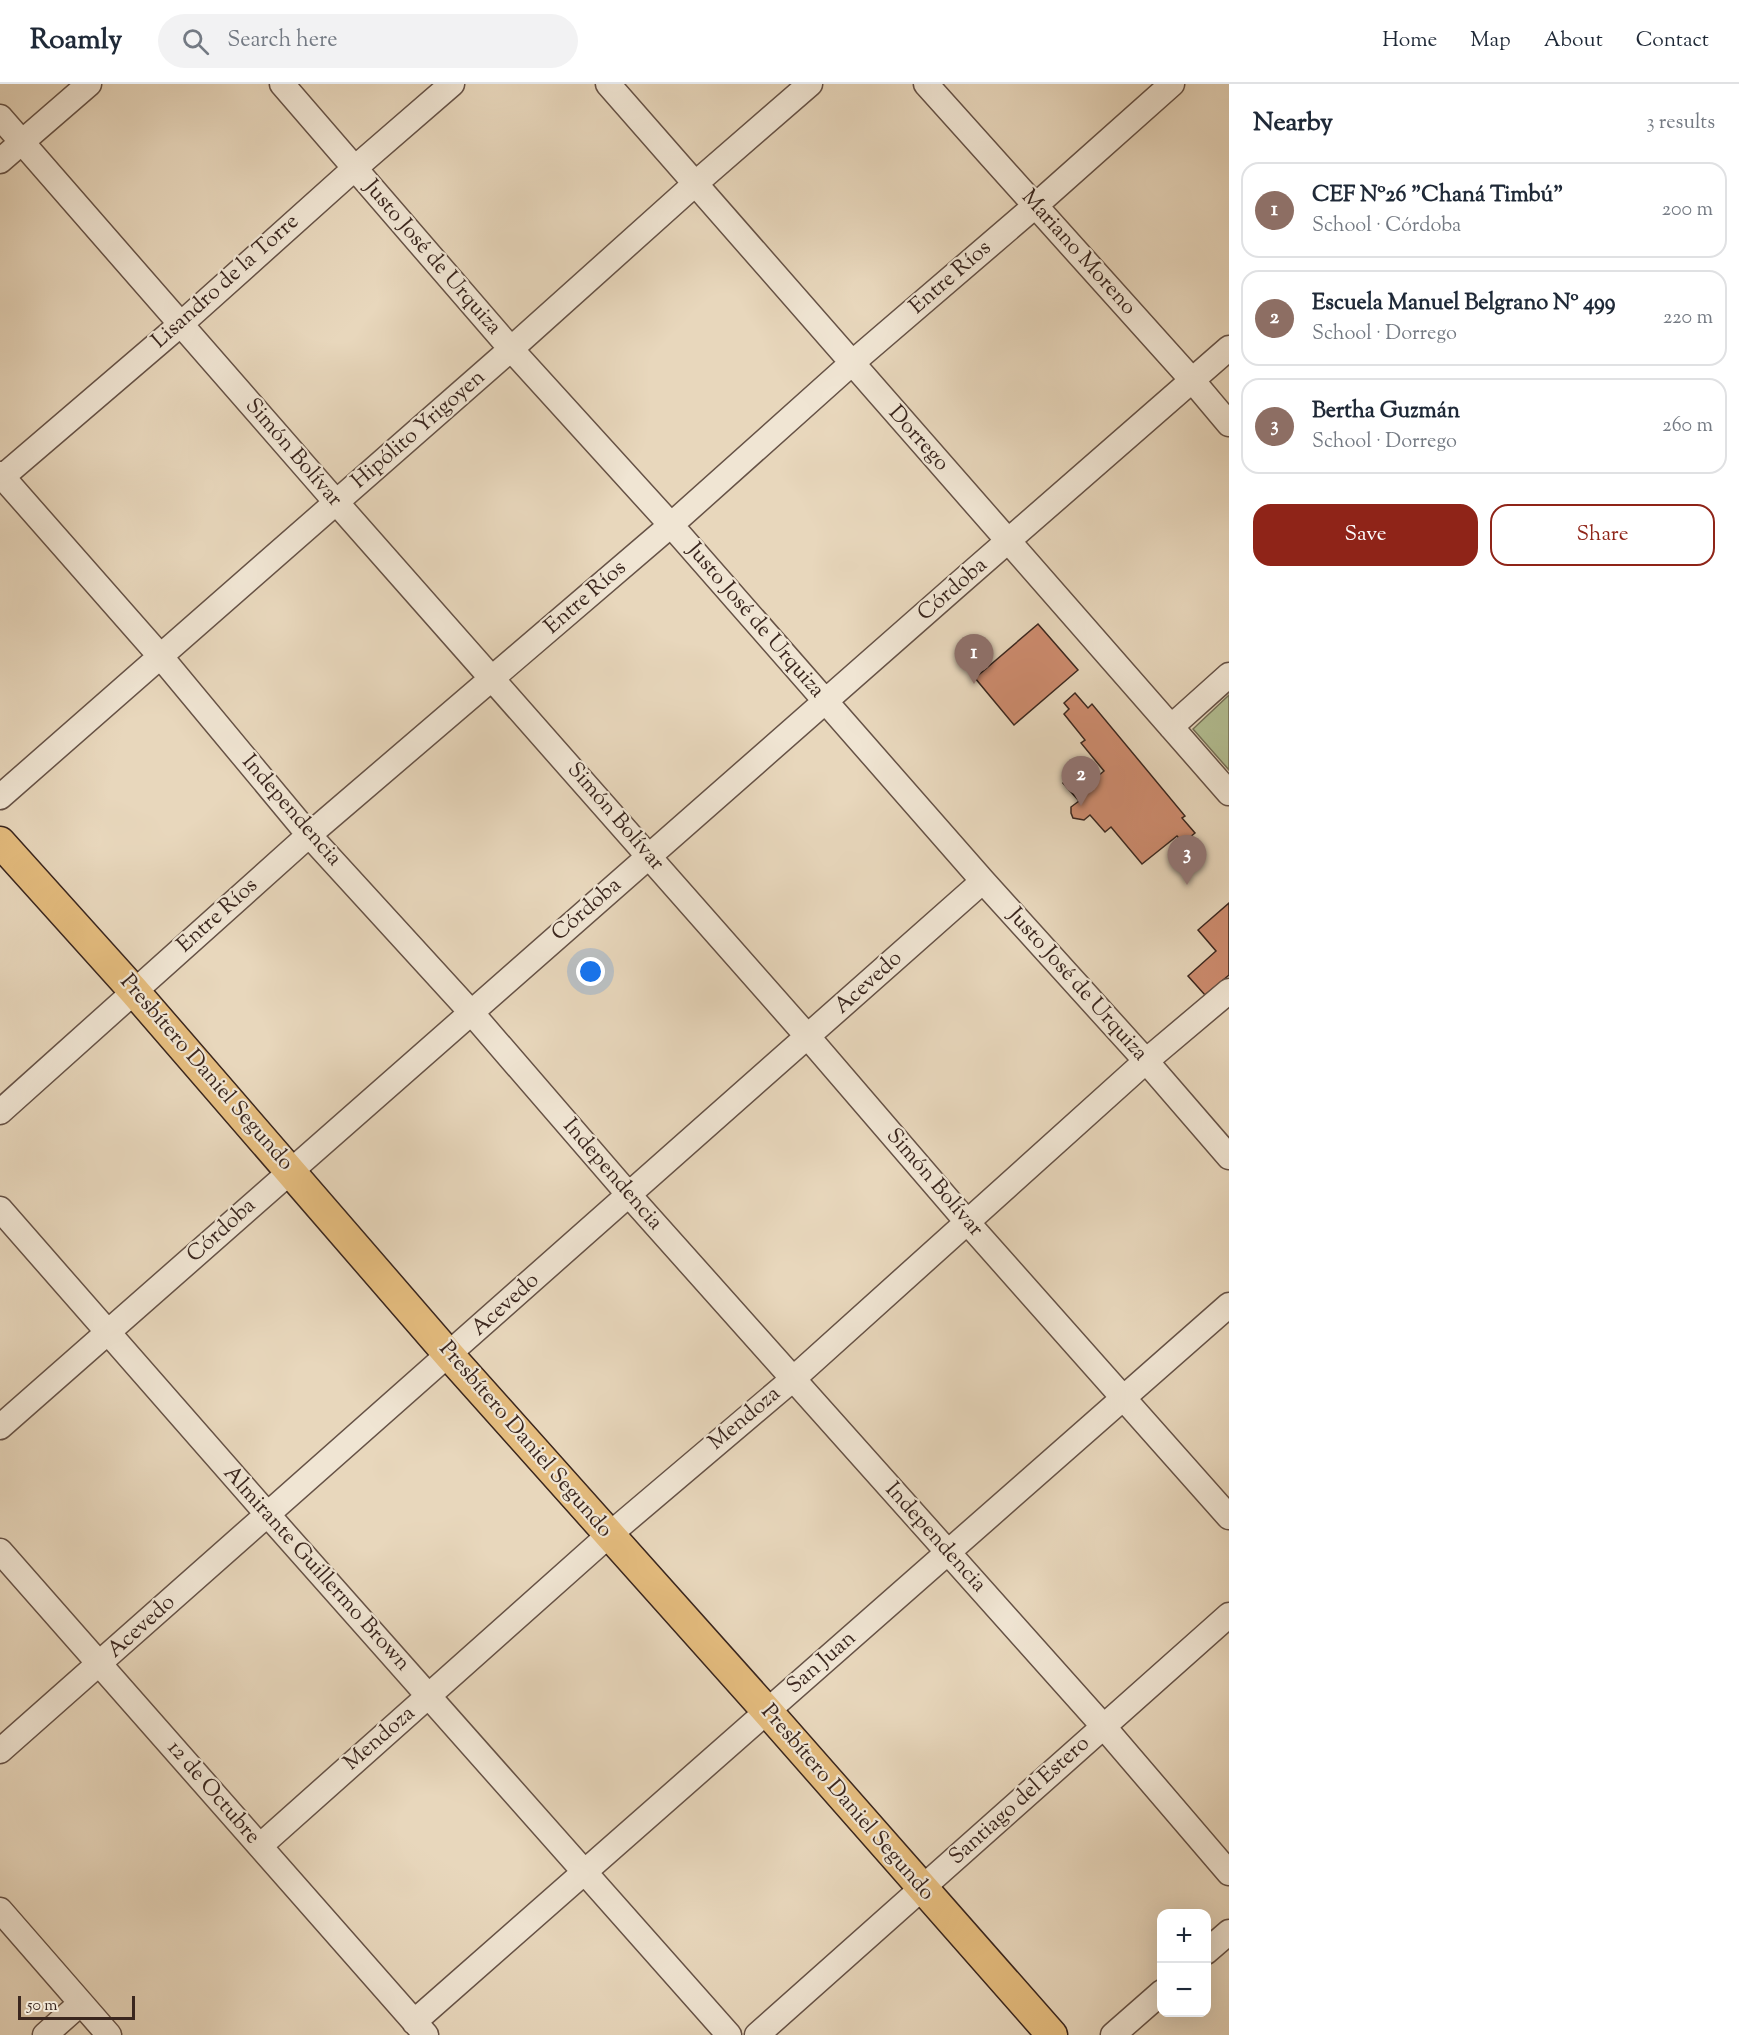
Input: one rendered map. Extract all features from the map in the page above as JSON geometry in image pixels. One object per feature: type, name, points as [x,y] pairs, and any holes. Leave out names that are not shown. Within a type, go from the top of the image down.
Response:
[{"type":"main road","name":"Presbítero Daniel Segundo","points":[[0,842],[291,1170],[449,1355],[768,1711],[1052,2035]]},
{"type":"street","points":[[0,162],[89,84]]},
{"type":"street","name":"Justo José de Urquiza","points":[[282,84],[511,350],[671,525],[983,881],[1146,1060],[1229,1157]]},
{"type":"street","name":"Lisandro de la Torre","points":[[1,476],[181,324],[452,84]]},
{"type":"street","name":"Dorrego","points":[[608,84],[1229,793]]},
{"type":"street","name":"Hipólito Yrigoyen","points":[[0,797],[511,350],[696,183],[810,84]]},
{"type":"street","name":"Mariano Moreno","points":[[926,84],[1229,424]]},
{"type":"street","name":"Entre Ríos","points":[[0,1112],[309,835],[671,525],[852,363],[1035,206],[1172,84]]},
{"type":"street","name":"Simón Bolívar","points":[[0,117],[336,502],[650,856],[968,1223],[1229,1517]]},
{"type":"street","name":"Córdoba","points":[[0,1427],[470,1011],[1229,348]]},
{"type":"street","name":"Independencia","points":[[1,476],[161,657],[309,835],[470,1011],[629,1196],[1104,1726],[1229,1873]]},
{"type":"street","points":[[1171,727],[1229,675]]},
{"type":"street","name":"Acevedo","points":[[0,1751],[983,881]]},
{"type":"street","name":"Mendoza","points":[[260,1845],[609,1535],[793,1379],[1146,1060],[1229,991]]},
{"type":"street","name":"Almirante Guillermo Brown","points":[[0,1209],[729,2035]]},
{"type":"street","name":"San Juan","points":[[420,2028],[585,1873],[1229,1305]]},
{"type":"street","name":"12 de Octubre","points":[[0,1551],[420,2028]]},
{"type":"street","name":"Santiago del Estero","points":[[757,2035],[1229,1615]]},
{"type":"street","points":[[0,1910],[109,2035]]},
{"type":"street","points":[[1211,1948],[1229,1932]]},
{"type":"street","points":[[1113,2035],[1157,1996]]},
{"type":"street","points":[[45,2035],[81,2003]]},
{"type":"green space","points":[[1229,695],[1229,770],[1193,729]]},
{"type":"building","points":[[1038,624],[1078,670],[1014,725],[975,678]]},
{"type":"building","points":[[1075,693],[1088,708],[1092,704],[1185,816],[1182,818],[1195,833],[1183,843],[1177,836],[1142,864],[1111,827],[1105,832],[1090,815],[1084,820],[1073,818],[1071,807],[1079,801],[1063,783],[1074,774],[1085,787],[1104,771],[1081,743],[1085,740],[1064,714],[1069,709],[1064,703]]},
{"type":"building","points":[[1229,903],[1229,975],[1205,995],[1188,976],[1216,951],[1198,930]]},
{"type":"place","name":"CEF Nº26 \"Chaná Timbú\"","points":[[974,684]]},
{"type":"place","name":"Escuela Manuel Belgrano Nº 499","points":[[1081,806]]},
{"type":"place","name":"Bertha Guzmán","points":[[1187,885]]}]
